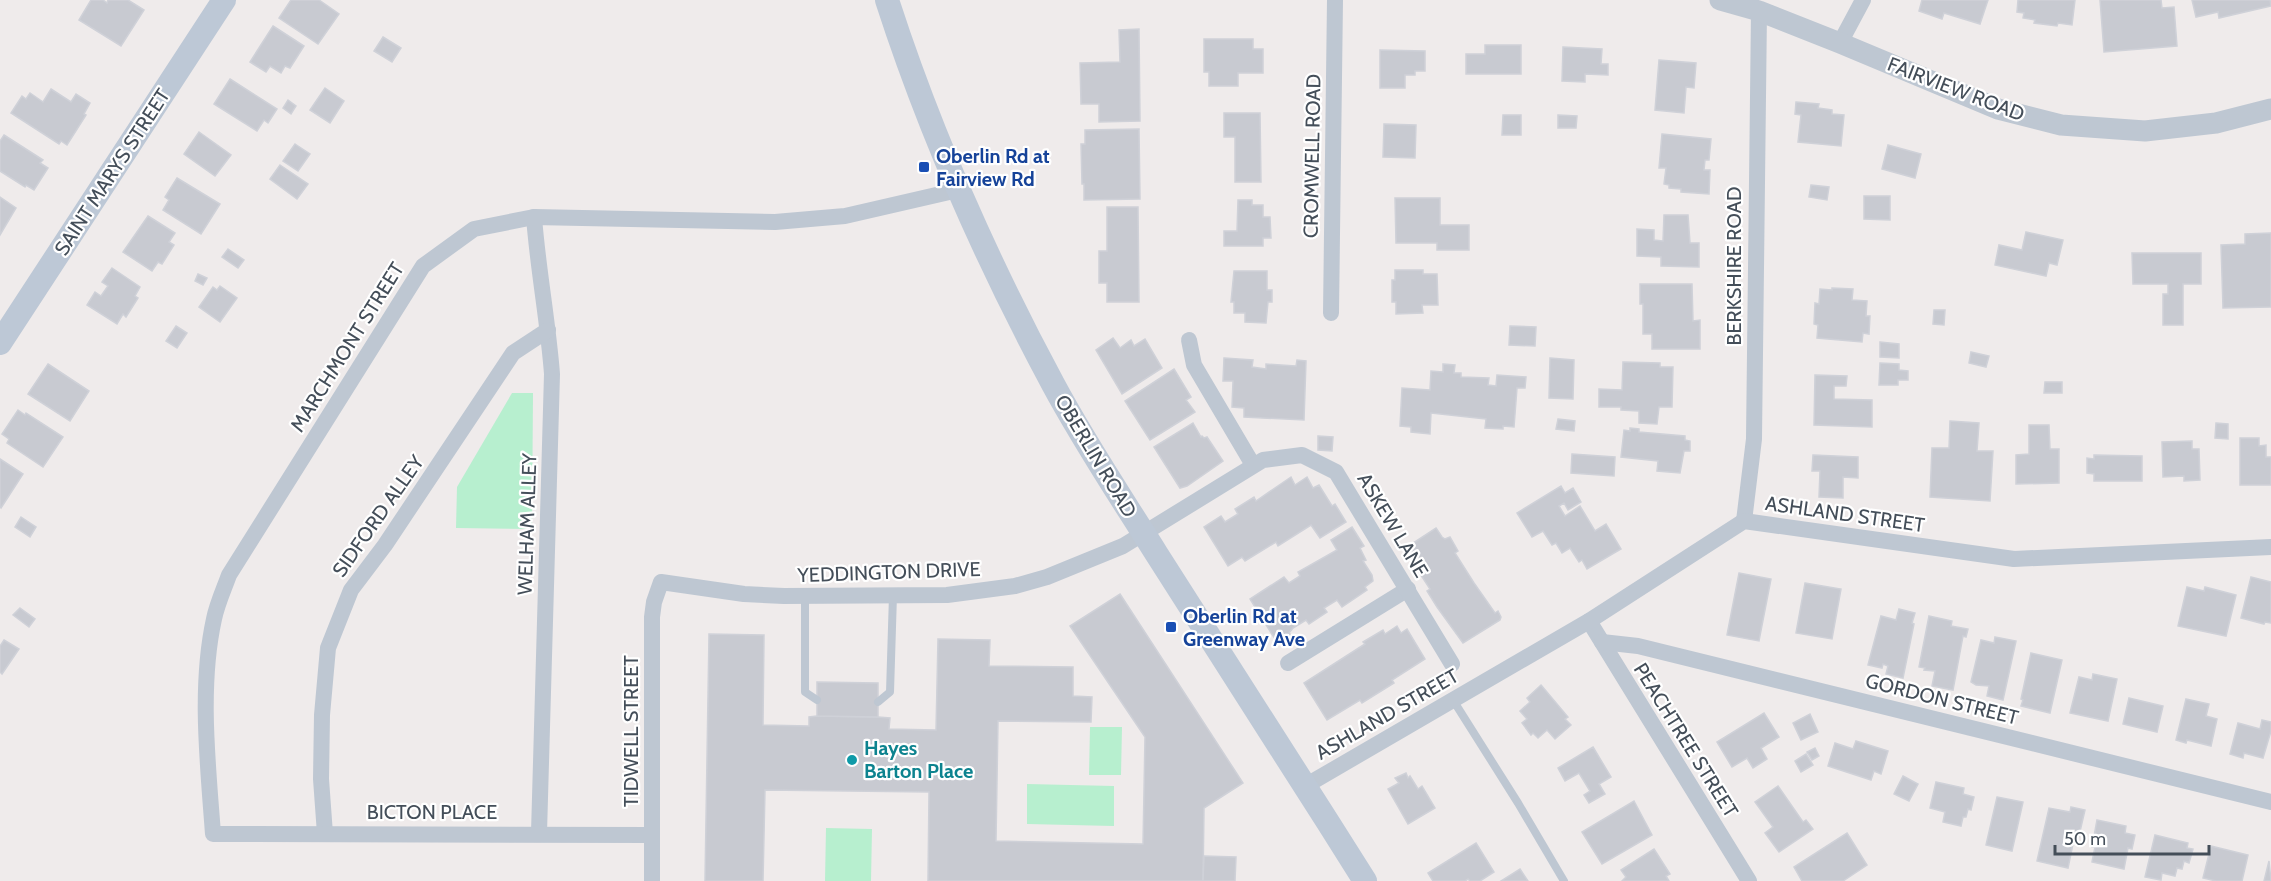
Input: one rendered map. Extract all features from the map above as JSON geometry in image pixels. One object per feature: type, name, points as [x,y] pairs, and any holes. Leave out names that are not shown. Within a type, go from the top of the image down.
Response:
[{"type":"main road","name":"SAINT MARYS STREET","points":[[0,343],[224,0]]},
{"type":"main road","name":"OBERLIN ROAD","points":[[887,0],[905,56],[958,190],[1054,386],[1144,534],[1365,881]]},
{"type":"street","name":"CROMWELL ROAD","points":[[1331,313],[1335,0]]},
{"type":"street","name":"FAIRVIEW ROAD","points":[[1720,0],[1758,11],[1840,43],[1998,110],[2061,125],[2145,131],[2216,123],[2271,109]]},
{"type":"street","points":[[1840,43],[1863,0]]},
{"type":"street","name":"BERKSHIRE ROAD","points":[[1744,521],[1754,439],[1758,11]]},
{"type":"street","name":"MARCHMONT STREET","points":[[213,834],[207,741],[207,672],[214,618],[229,575],[423,266],[474,229],[534,217],[775,222],[845,216],[958,190]]},
{"type":"street","name":"WELHAM ALLEY","points":[[534,217],[552,374],[538,833]]},
{"type":"street","name":"SIDFORD ALLEY","points":[[325,834],[321,779],[322,715],[328,648],[351,590],[385,545],[513,353],[548,330]]},
{"type":"street","points":[[1189,340],[1194,365],[1253,465]]},
{"type":"street","name":"ASKEW LANE","points":[[1144,534],[1253,465],[1263,460],[1302,455],[1336,472],[1452,664]]},
{"type":"street","name":"ASHLAND STREET","points":[[1305,786],[1589,621],[1744,521],[2014,559],[2271,547]]},
{"type":"street","name":"YEDDINGTON DRIVE","points":[[661,582],[744,594],[947,595],[1015,586],[1047,577],[1123,546],[1144,534]]},
{"type":"street","name":"TIDWELL STREET","points":[[652,881],[652,617],[661,582]]},
{"type":"street","points":[[1288,663],[1408,589]]},
{"type":"street","name":"PEACHTREE STREET","points":[[1589,621],[1749,881]]},
{"type":"street","name":"GORDON STREET","points":[[1602,642],[1638,646],[2271,802]]},
{"type":"street","name":"BICTON PLACE","points":[[213,834],[652,835]]},
{"type":"lane","points":[[878,702],[890,692],[893,595]]},
{"type":"lane","points":[[805,596],[805,692],[817,700]]},
{"type":"lane","points":[[1453,700],[1564,881]]},
{"type":"green space","points":[[512,393],[533,393],[532,529],[456,528],[457,487]]},
{"type":"green space","points":[[1090,727],[1122,727],[1121,775],[1089,775]]},
{"type":"green space","points":[[1027,784],[1114,786],[1114,826],[1027,824]]},
{"type":"green space","points":[[826,828],[872,829],[871,881],[825,881]]},
{"type":"building","points":[[91,0],[103,0],[107,3],[108,0],[128,0],[144,10],[121,46],[79,20]]},
{"type":"building","points":[[291,0],[319,0],[339,14],[318,44],[279,18]]},
{"type":"building","points":[[1922,0],[1988,0],[1980,24],[1944,13],[1942,19],[1919,11]]},
{"type":"building","points":[[2018,0],[2075,0],[2072,25],[2034,23],[2035,20],[2023,18],[2024,13],[2017,12]]},
{"type":"building","points":[[2100,0],[2161,0],[2162,8],[2174,7],[2177,46],[2104,52]]},
{"type":"building","points":[[2192,0],[2270,0],[2271,6],[2219,18],[2218,12],[2196,17]]},
{"type":"building","points":[[273,26],[304,46],[290,68],[285,66],[281,73],[270,66],[266,72],[250,62]]},
{"type":"building","points":[[1139,29],[1140,121],[1099,122],[1099,104],[1081,104],[1080,63],[1120,62],[1119,30]]},
{"type":"building","points":[[383,37],[401,48],[392,62],[374,51]]},
{"type":"building","points":[[1204,39],[1253,39],[1253,49],[1263,49],[1263,73],[1238,73],[1238,86],[1209,86],[1209,72],[1204,72]]},
{"type":"building","points":[[1485,45],[1521,45],[1521,74],[1466,74],[1466,54],[1485,54]]},
{"type":"building","points":[[1563,47],[1602,49],[1601,64],[1608,64],[1608,75],[1585,74],[1585,82],[1562,81]]},
{"type":"building","points":[[1380,50],[1425,51],[1425,71],[1415,71],[1415,75],[1405,75],[1405,88],[1380,88]]},
{"type":"building","points":[[1659,60],[1696,63],[1694,88],[1686,87],[1684,113],[1655,110]]},
{"type":"building","points":[[230,79],[277,109],[268,123],[264,120],[257,131],[214,104]]},
{"type":"building","points":[[325,88],[344,101],[330,123],[310,110]]},
{"type":"building","points":[[51,89],[71,102],[76,94],[90,103],[84,114],[86,115],[67,145],[61,141],[59,144],[11,113],[22,96],[26,99],[30,93],[43,102]]},
{"type":"building","points":[[288,100],[296,106],[291,114],[283,108]]},
{"type":"building","points":[[1796,102],[1819,104],[1818,108],[1832,110],[1832,114],[1844,115],[1841,146],[1798,142],[1801,115],[1795,114]]},
{"type":"building","points":[[1224,113],[1260,113],[1261,182],[1235,182],[1235,137],[1224,137]]},
{"type":"building","points":[[1503,115],[1521,115],[1521,135],[1502,135]]},
{"type":"building","points":[[1558,115],[1577,116],[1576,128],[1558,128]]},
{"type":"building","points":[[1384,124],[1416,125],[1415,158],[1383,157]]},
{"type":"building","points":[[1139,129],[1140,199],[1084,200],[1081,144],[1085,144],[1085,130]]},
{"type":"building","points":[[199,132],[231,155],[215,176],[184,154]]},
{"type":"building","points":[[1662,134],[1711,139],[1709,160],[1705,160],[1704,170],[1710,170],[1709,194],[1681,192],[1681,189],[1669,188],[1669,185],[1664,184],[1666,168],[1659,168]]},
{"type":"building","points":[[4,135],[43,160],[40,163],[48,168],[34,190],[0,171],[0,141]]},
{"type":"building","points":[[295,144],[310,154],[298,171],[283,161]]},
{"type":"building","points":[[1888,145],[1921,154],[1915,178],[1882,169]]},
{"type":"building","points":[[280,165],[308,184],[297,199],[270,179]]},
{"type":"building","points":[[177,178],[220,204],[201,234],[163,210],[169,200],[165,197]]},
{"type":"building","points":[[1811,185],[1829,187],[1827,200],[1809,197]]},
{"type":"building","points":[[1864,196],[1890,196],[1890,220],[1864,219]]},
{"type":"building","points":[[0,197],[16,208],[0,235]]},
{"type":"building","points":[[1395,198],[1440,198],[1440,225],[1469,225],[1469,250],[1437,250],[1437,243],[1396,243]]},
{"type":"building","points":[[1238,200],[1252,200],[1252,205],[1263,205],[1263,217],[1270,217],[1271,238],[1263,238],[1263,246],[1224,246],[1224,231],[1237,231]]},
{"type":"building","points":[[1107,207],[1138,207],[1139,302],[1107,302],[1107,283],[1099,283],[1099,251],[1107,251]]},
{"type":"building","points":[[1664,215],[1688,215],[1690,243],[1699,243],[1699,267],[1661,266],[1661,257],[1637,256],[1637,229],[1654,230],[1654,240],[1663,241]]},
{"type":"building","points":[[148,216],[175,233],[169,242],[174,245],[162,264],[158,262],[152,271],[123,252]]},
{"type":"building","points":[[2026,232],[2063,240],[2057,265],[2049,263],[2046,276],[1995,265],[1999,245],[2022,250]]},
{"type":"building","points":[[2271,233],[2271,307],[2223,308],[2221,245],[2245,244],[2245,234]]},
{"type":"building","points":[[228,249],[244,260],[238,268],[222,257]]},
{"type":"building","points":[[2132,253],[2201,253],[2201,284],[2183,284],[2183,325],[2163,325],[2163,294],[2168,294],[2168,284],[2133,284]]},
{"type":"building","points":[[112,268],[140,287],[135,296],[138,298],[126,317],[123,314],[117,324],[87,305],[95,292],[101,296],[108,286],[102,282]]},
{"type":"building","points":[[1395,270],[1423,270],[1423,274],[1437,274],[1438,305],[1422,305],[1423,313],[1396,314],[1396,302],[1392,302],[1392,280],[1395,280]]},
{"type":"building","points":[[1234,271],[1267,271],[1267,290],[1272,290],[1272,302],[1268,302],[1266,323],[1245,322],[1245,313],[1234,313],[1234,302],[1231,302]]},
{"type":"building","points":[[198,274],[207,278],[203,285],[195,281]]},
{"type":"building","points":[[1640,284],[1692,284],[1693,321],[1700,320],[1700,349],[1652,349],[1652,334],[1643,334]]},
{"type":"building","points":[[220,286],[237,298],[220,322],[199,307],[213,287],[217,290]]},
{"type":"building","points":[[1832,288],[1853,289],[1852,300],[1867,301],[1866,316],[1870,316],[1869,334],[1863,333],[1862,342],[1817,338],[1818,325],[1814,324],[1815,303],[1819,304],[1820,289],[1832,290]]},
{"type":"building","points":[[1934,310],[1945,310],[1944,325],[1933,324]]},
{"type":"building","points":[[176,326],[187,333],[177,348],[166,341]]},
{"type":"building","points":[[1510,326],[1536,327],[1535,346],[1509,345]]},
{"type":"building","points":[[1113,338],[1120,348],[1131,340],[1134,346],[1145,339],[1162,368],[1122,394],[1096,350]]},
{"type":"building","points":[[1880,342],[1899,344],[1899,358],[1880,357]]},
{"type":"building","points":[[1971,352],[1989,356],[1986,367],[1969,363]]},
{"type":"building","points":[[1224,358],[1253,360],[1252,367],[1266,369],[1266,364],[1296,366],[1297,360],[1306,361],[1304,420],[1244,417],[1244,408],[1232,407],[1233,381],[1223,381]]},
{"type":"building","points":[[1550,358],[1574,360],[1573,399],[1549,398]]},
{"type":"building","points":[[1623,362],[1660,363],[1660,367],[1673,367],[1672,407],[1659,407],[1657,424],[1639,423],[1639,411],[1621,410],[1621,407],[1599,407],[1599,389],[1622,390]]},
{"type":"building","points":[[1880,363],[1899,364],[1899,370],[1908,371],[1908,380],[1898,380],[1898,385],[1879,385]]},
{"type":"building","points":[[48,364],[89,391],[70,421],[28,394]]},
{"type":"building","points":[[1443,364],[1455,365],[1454,373],[1461,373],[1461,377],[1489,378],[1488,385],[1496,386],[1497,375],[1526,377],[1525,388],[1517,388],[1514,427],[1485,428],[1486,419],[1431,413],[1430,434],[1411,432],[1411,427],[1400,426],[1402,388],[1430,390],[1431,371],[1443,372]]},
{"type":"building","points":[[1174,369],[1191,397],[1186,400],[1195,412],[1150,440],[1125,401]]},
{"type":"building","points":[[1815,375],[1847,376],[1846,386],[1834,386],[1834,399],[1872,400],[1872,427],[1814,425]]},
{"type":"building","points":[[2045,382],[2062,382],[2062,393],[2044,393]]},
{"type":"building","points":[[18,410],[63,437],[43,467],[7,443],[9,439],[2,434]]},
{"type":"building","points":[[1558,419],[1575,421],[1574,431],[1556,429]]},
{"type":"building","points":[[1950,421],[1979,423],[1977,451],[1993,451],[1990,501],[1930,497],[1932,448],[1949,448]]},
{"type":"building","points":[[1193,423],[1201,437],[1207,437],[1223,461],[1187,486],[1180,488],[1154,447]]},
{"type":"building","points":[[2216,423],[2228,424],[2228,439],[2215,438]]},
{"type":"building","points":[[2029,425],[2049,425],[2050,449],[2059,449],[2059,483],[2016,484],[2016,455],[2029,454]]},
{"type":"building","points":[[1630,428],[1639,429],[1639,432],[1685,436],[1685,440],[1690,441],[1690,451],[1684,451],[1680,473],[1657,471],[1658,461],[1621,457],[1624,430],[1630,431]]},
{"type":"building","points":[[1318,436],[1333,437],[1332,451],[1318,450]]},
{"type":"building","points":[[2240,438],[2259,438],[2259,446],[2266,445],[2266,457],[2271,457],[2271,485],[2240,485]]},
{"type":"building","points":[[2192,441],[2192,449],[2199,449],[2200,480],[2184,481],[2184,476],[2163,477],[2162,442]]},
{"type":"building","points":[[1572,454],[1615,457],[1614,476],[1571,473]]},
{"type":"building","points":[[1813,455],[1858,457],[1858,478],[1843,477],[1843,498],[1819,497],[1820,471],[1812,471]]},
{"type":"building","points":[[2094,455],[2142,456],[2142,481],[2094,481],[2094,474],[2087,473],[2087,458],[2094,459]]},
{"type":"building","points":[[0,459],[23,474],[1,508],[0,507]]},
{"type":"building","points":[[1291,477],[1295,485],[1307,477],[1313,488],[1319,485],[1332,506],[1335,504],[1346,522],[1320,538],[1311,525],[1278,546],[1276,542],[1245,561],[1242,557],[1228,566],[1204,527],[1221,516],[1225,522],[1238,514],[1235,509],[1254,497],[1256,501]]},
{"type":"building","points":[[1561,486],[1565,493],[1573,488],[1581,502],[1568,510],[1564,503],[1559,506],[1565,516],[1580,506],[1595,531],[1606,524],[1621,549],[1587,569],[1582,560],[1579,562],[1570,548],[1562,553],[1556,543],[1552,545],[1543,531],[1532,537],[1517,513]]},
{"type":"building","points":[[21,517],[36,527],[30,537],[15,527]]},
{"type":"building","points":[[1352,527],[1364,546],[1360,548],[1366,560],[1363,561],[1373,581],[1365,587],[1367,590],[1342,607],[1337,600],[1324,608],[1327,612],[1309,624],[1306,620],[1293,628],[1289,633],[1291,635],[1278,644],[1250,599],[1284,577],[1289,583],[1300,576],[1298,572],[1337,550],[1331,540]]},
{"type":"building","points":[[1436,528],[1445,539],[1450,537],[1458,551],[1455,553],[1474,583],[1495,613],[1498,611],[1501,617],[1500,620],[1463,643],[1437,607],[1427,591],[1430,589],[1404,549]]},
{"type":"building","points":[[1739,573],[1771,579],[1759,641],[1727,635]]},
{"type":"building","points":[[2251,577],[2271,582],[2271,623],[2265,622],[2264,624],[2241,618]]},
{"type":"building","points":[[1805,583],[1841,589],[1832,639],[1796,633]]},
{"type":"building","points":[[2187,587],[2204,591],[2205,587],[2236,595],[2226,636],[2178,626]]},
{"type":"building","name":"Hayes Barton Place","points":[[1120,594],[1243,783],[1204,808],[1203,881],[928,881],[929,792],[765,790],[763,881],[705,881],[709,634],[764,635],[763,725],[809,726],[809,717],[817,716],[878,717],[890,718],[889,729],[936,730],[938,639],[990,640],[989,666],[1073,667],[1073,696],[1092,697],[1091,722],[998,721],[996,841],[1143,844],[1145,737],[1070,626]]},
{"type":"building","points":[[20,608],[35,619],[29,627],[13,615]]},
{"type":"building","points":[[1899,609],[1915,613],[1903,678],[1886,674],[1888,666],[1883,664],[1882,668],[1868,665],[1881,616],[1896,620]]},
{"type":"building","points":[[1929,616],[1952,621],[1951,626],[1968,629],[1966,637],[1963,636],[1953,690],[1932,686],[1935,671],[1919,667]]},
{"type":"building","points":[[1397,626],[1401,633],[1407,629],[1425,659],[1392,680],[1394,683],[1362,703],[1360,700],[1327,720],[1304,683],[1365,644],[1363,642],[1383,630],[1385,634]]},
{"type":"building","points":[[1995,637],[2016,641],[2003,700],[1987,696],[1989,686],[1976,685],[1971,682],[1981,640],[1994,643]]},
{"type":"building","points":[[4,640],[19,649],[2,674],[0,672],[0,646]]},
{"type":"building","points":[[2031,653],[2062,660],[2050,713],[2021,706]]},
{"type":"building","points":[[2093,674],[2117,679],[2108,721],[2070,713],[2079,677],[2092,680]]},
{"type":"building","points":[[817,682],[878,683],[878,717],[817,716]]},
{"type":"building","points":[[1541,685],[1568,717],[1565,719],[1571,725],[1555,739],[1547,730],[1538,738],[1533,733],[1531,735],[1522,723],[1527,719],[1520,711],[1530,702],[1527,698]]},
{"type":"building","points":[[2129,698],[2163,706],[2157,732],[2123,724]]},
{"type":"building","points":[[2186,699],[2209,704],[2206,716],[2217,719],[2211,746],[2187,740],[2186,743],[2176,740]]},
{"type":"building","points":[[1764,713],[1779,737],[1761,748],[1767,759],[1753,768],[1747,758],[1732,767],[1717,742]]},
{"type":"building","points":[[1810,714],[1818,732],[1801,740],[1793,723]]},
{"type":"building","points":[[2262,720],[2271,722],[2271,731],[2263,758],[2244,753],[2243,758],[2230,754],[2238,723],[2260,729]]},
{"type":"building","points":[[1856,741],[1888,751],[1881,774],[1874,771],[1871,780],[1828,766],[1835,743],[1853,749]]},
{"type":"building","points":[[1593,747],[1611,777],[1599,784],[1605,794],[1589,803],[1584,795],[1590,791],[1579,773],[1565,781],[1558,768]]},
{"type":"building","points":[[1815,748],[1819,756],[1812,760],[1807,752]]},
{"type":"building","points":[[1806,754],[1813,765],[1801,772],[1795,761]]},
{"type":"building","points":[[1406,773],[1418,789],[1422,786],[1435,808],[1408,824],[1388,789],[1399,783],[1395,778]]},
{"type":"building","points":[[1903,776],[1918,784],[1909,801],[1894,794]]},
{"type":"building","points":[[1936,782],[1964,788],[1963,794],[1974,797],[1971,810],[1968,809],[1966,817],[1963,817],[1961,826],[1943,822],[1945,812],[1930,808]]},
{"type":"building","points":[[1778,786],[1803,822],[1806,820],[1813,829],[1779,852],[1765,833],[1773,827],[1755,802]]},
{"type":"building","points":[[1997,797],[2023,802],[2012,851],[1986,845]]},
{"type":"building","points":[[1634,801],[1652,835],[1602,864],[1582,832]]},
{"type":"building","points":[[2071,807],[2085,810],[2078,840],[2074,839],[2068,868],[2037,861],[2049,808],[2070,812]]},
{"type":"building","points":[[2097,820],[2126,826],[2125,833],[2135,835],[2132,849],[2128,848],[2124,869],[2092,862]]},
{"type":"building","points":[[1847,833],[1867,865],[1843,881],[1802,881],[1794,867]]},
{"type":"building","points":[[2155,835],[2188,843],[2187,848],[2193,849],[2189,863],[2184,861],[2182,869],[2177,868],[2175,876],[2162,873],[2161,880],[2145,877]]},
{"type":"building","points":[[1476,843],[1494,872],[1480,881],[1468,879],[1465,881],[1433,881],[1428,873]]},
{"type":"building","points":[[2211,846],[2248,855],[2242,881],[2216,881],[2203,878]]},
{"type":"building","points":[[1654,849],[1670,874],[1666,876],[1669,881],[1622,881],[1626,877],[1621,870]]},
{"type":"building","points":[[1204,856],[1236,857],[1235,881],[1203,881]]},
{"type":"building","points":[[2269,861],[2271,881],[2264,881]]},
{"type":"building","points":[[1520,869],[1528,881],[1501,881]]},
{"type":"place","name":"Oberlin Rd at Fairview Rd","points":[[924,167]]},
{"type":"place","name":"Oberlin Rd at Greenway Ave","points":[[1171,627]]},
{"type":"place","name":"Hayes Barton Place","points":[[852,760]]}]
